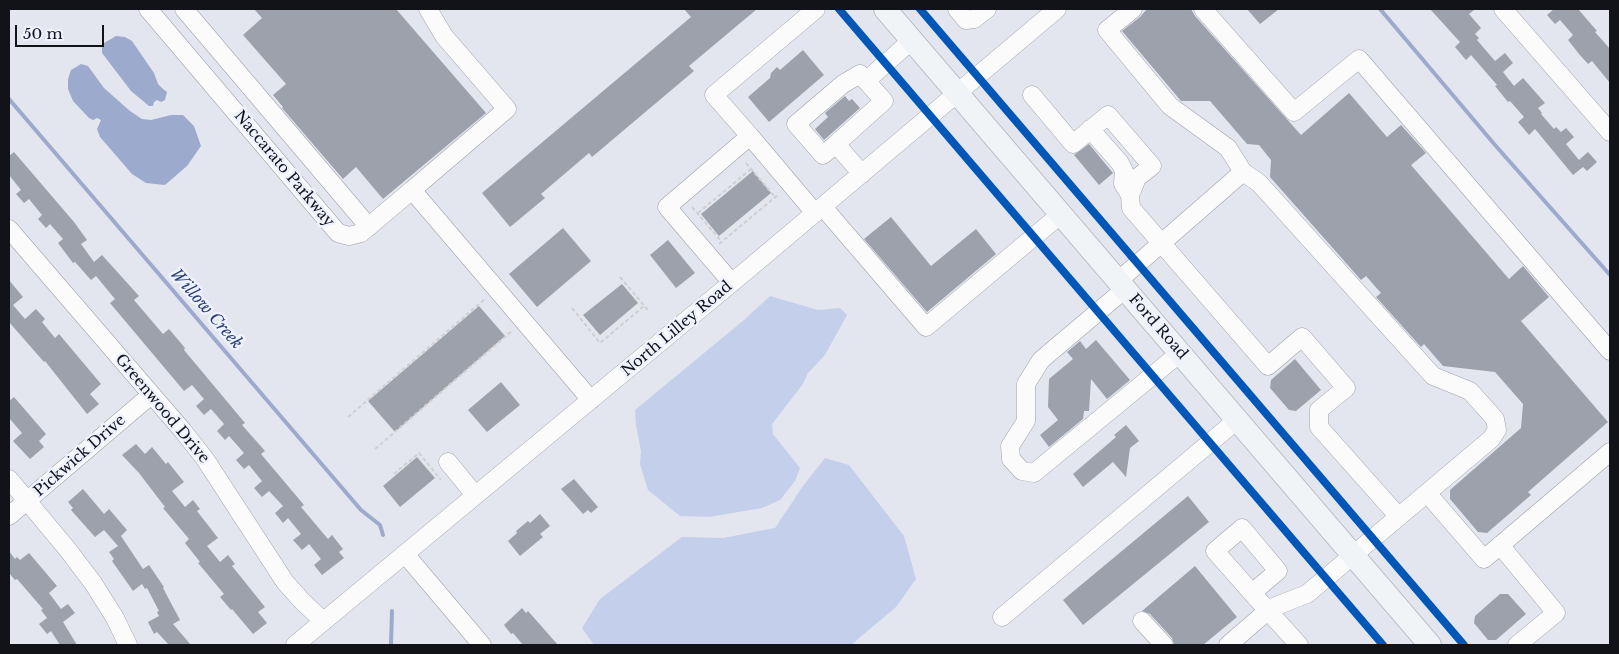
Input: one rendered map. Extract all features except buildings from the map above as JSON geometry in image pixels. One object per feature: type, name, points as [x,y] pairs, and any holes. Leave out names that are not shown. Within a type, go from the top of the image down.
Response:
[{"type":"main road","name":"Ford Road","points":[[890,10],[912,40],[1430,645]]},
{"type":"street","name":"Naccarato Parkway","points":[[148,9],[338,233],[355,236],[369,227],[507,109],[444,36],[434,12]]},
{"type":"street","points":[[816,9],[714,95],[819,210],[856,245],[926,327],[1061,214]]},
{"type":"street","points":[[957,9],[966,20],[974,19],[987,9]]},
{"type":"street","name":"North Lilley Road","points":[[295,645],[592,400],[958,93],[1036,15],[1057,9]]},
{"type":"street","points":[[1133,9],[1107,30],[1170,106],[1228,148],[1243,172],[1259,183],[1433,376],[1470,390],[1495,419],[1497,430],[1491,440],[1307,594],[1268,611],[1228,645]]},
{"type":"street","points":[[1203,9],[1294,112],[1359,59],[1610,350]]},
{"type":"street","points":[[1503,9],[1610,132]]},
{"type":"street","points":[[165,28],[185,10],[369,227]]},
{"type":"street","points":[[866,81],[912,40]]},
{"type":"street","points":[[197,66],[218,48]]},
{"type":"street","points":[[860,74],[866,81],[884,101],[823,155],[796,124],[843,84],[860,74]]},
{"type":"street","points":[[1032,94],[1073,144],[1108,115],[1152,166],[1137,178],[1130,195],[1131,208],[1268,366],[1302,337],[1346,388],[1319,410],[1319,427],[1398,517]]},
{"type":"street","points":[[1090,130],[1120,163],[1124,171],[1123,184],[1130,195]]},
{"type":"street","points":[[732,283],[667,207],[750,136]]},
{"type":"street","points":[[836,144],[862,174]]},
{"type":"street","points":[[1180,353],[1034,473],[1022,471],[1011,459],[1010,446],[1026,421],[1026,384],[1041,360],[1122,285],[1161,244],[1243,172]]},
{"type":"street","points":[[412,190],[592,400]]},
{"type":"street","name":"Greenwood Drive","points":[[9,229],[183,431],[205,459],[285,582],[323,621]]},
{"type":"street","name":"Pickwick Drive","points":[[9,516],[151,395]]},
{"type":"street","points":[[1002,617],[1237,420]]},
{"type":"street","points":[[1427,493],[1484,558],[1610,452]]},
{"type":"street","points":[[448,462],[475,495]]},
{"type":"street","points":[[9,479],[93,583],[115,618],[128,645]]},
{"type":"street","points":[[1500,545],[1556,613],[1536,639],[1517,645]]},
{"type":"street","points":[[405,554],[482,645]]},
{"type":"street","points":[[1252,593],[1299,645]]},
{"type":"street","points":[[1142,621],[1164,645]]},
{"type":"path","points":[[746,163],[776,197]]},
{"type":"path","points":[[698,213],[751,169]]},
{"type":"path","points":[[718,245],[780,193]]},
{"type":"path","points":[[692,207],[722,242]]},
{"type":"path","points":[[620,277],[648,310]]},
{"type":"path","points":[[348,417],[488,296]]},
{"type":"path","points":[[572,308],[600,342],[644,306]]},
{"type":"path","points":[[375,449],[516,328]]},
{"type":"path","points":[[394,474],[419,453],[441,480]]},
{"type":"shaded area","points":[[116,36],[125,37],[132,41],[154,73],[158,84],[167,92],[165,100],[161,102],[157,100],[153,106],[149,106],[131,91],[102,53],[104,43]]},
{"type":"shaded area","points":[[81,64],[88,66],[104,88],[142,119],[151,120],[171,115],[183,115],[194,126],[201,146],[187,166],[165,185],[146,183],[132,174],[100,137],[97,129],[101,120],[89,118],[73,101],[68,89],[68,79],[71,70]]},
{"type":"shaded area","points":[[770,296],[818,310],[840,308],[847,315],[825,355],[808,373],[803,384],[772,424],[773,434],[800,468],[795,481],[780,500],[762,508],[709,517],[680,516],[648,490],[640,464],[641,451],[635,410],[744,320]]},
{"type":"shaded area","points":[[825,458],[849,465],[904,536],[916,579],[896,607],[851,645],[594,645],[582,628],[600,599],[682,537],[723,538],[775,528],[803,486]]},
{"type":"waterway","points":[[1380,9],[1495,145],[1610,275]]},
{"type":"waterway","name":"Willow Creek","points":[[9,99],[361,510],[380,525],[383,535]]},
{"type":"waterway","name":"Willow Creek","points":[[391,645],[392,611]]},
{"type":"cycle path","points":[[839,9],[1383,645]]},
{"type":"cycle path","points":[[920,9],[1464,645]]}]
